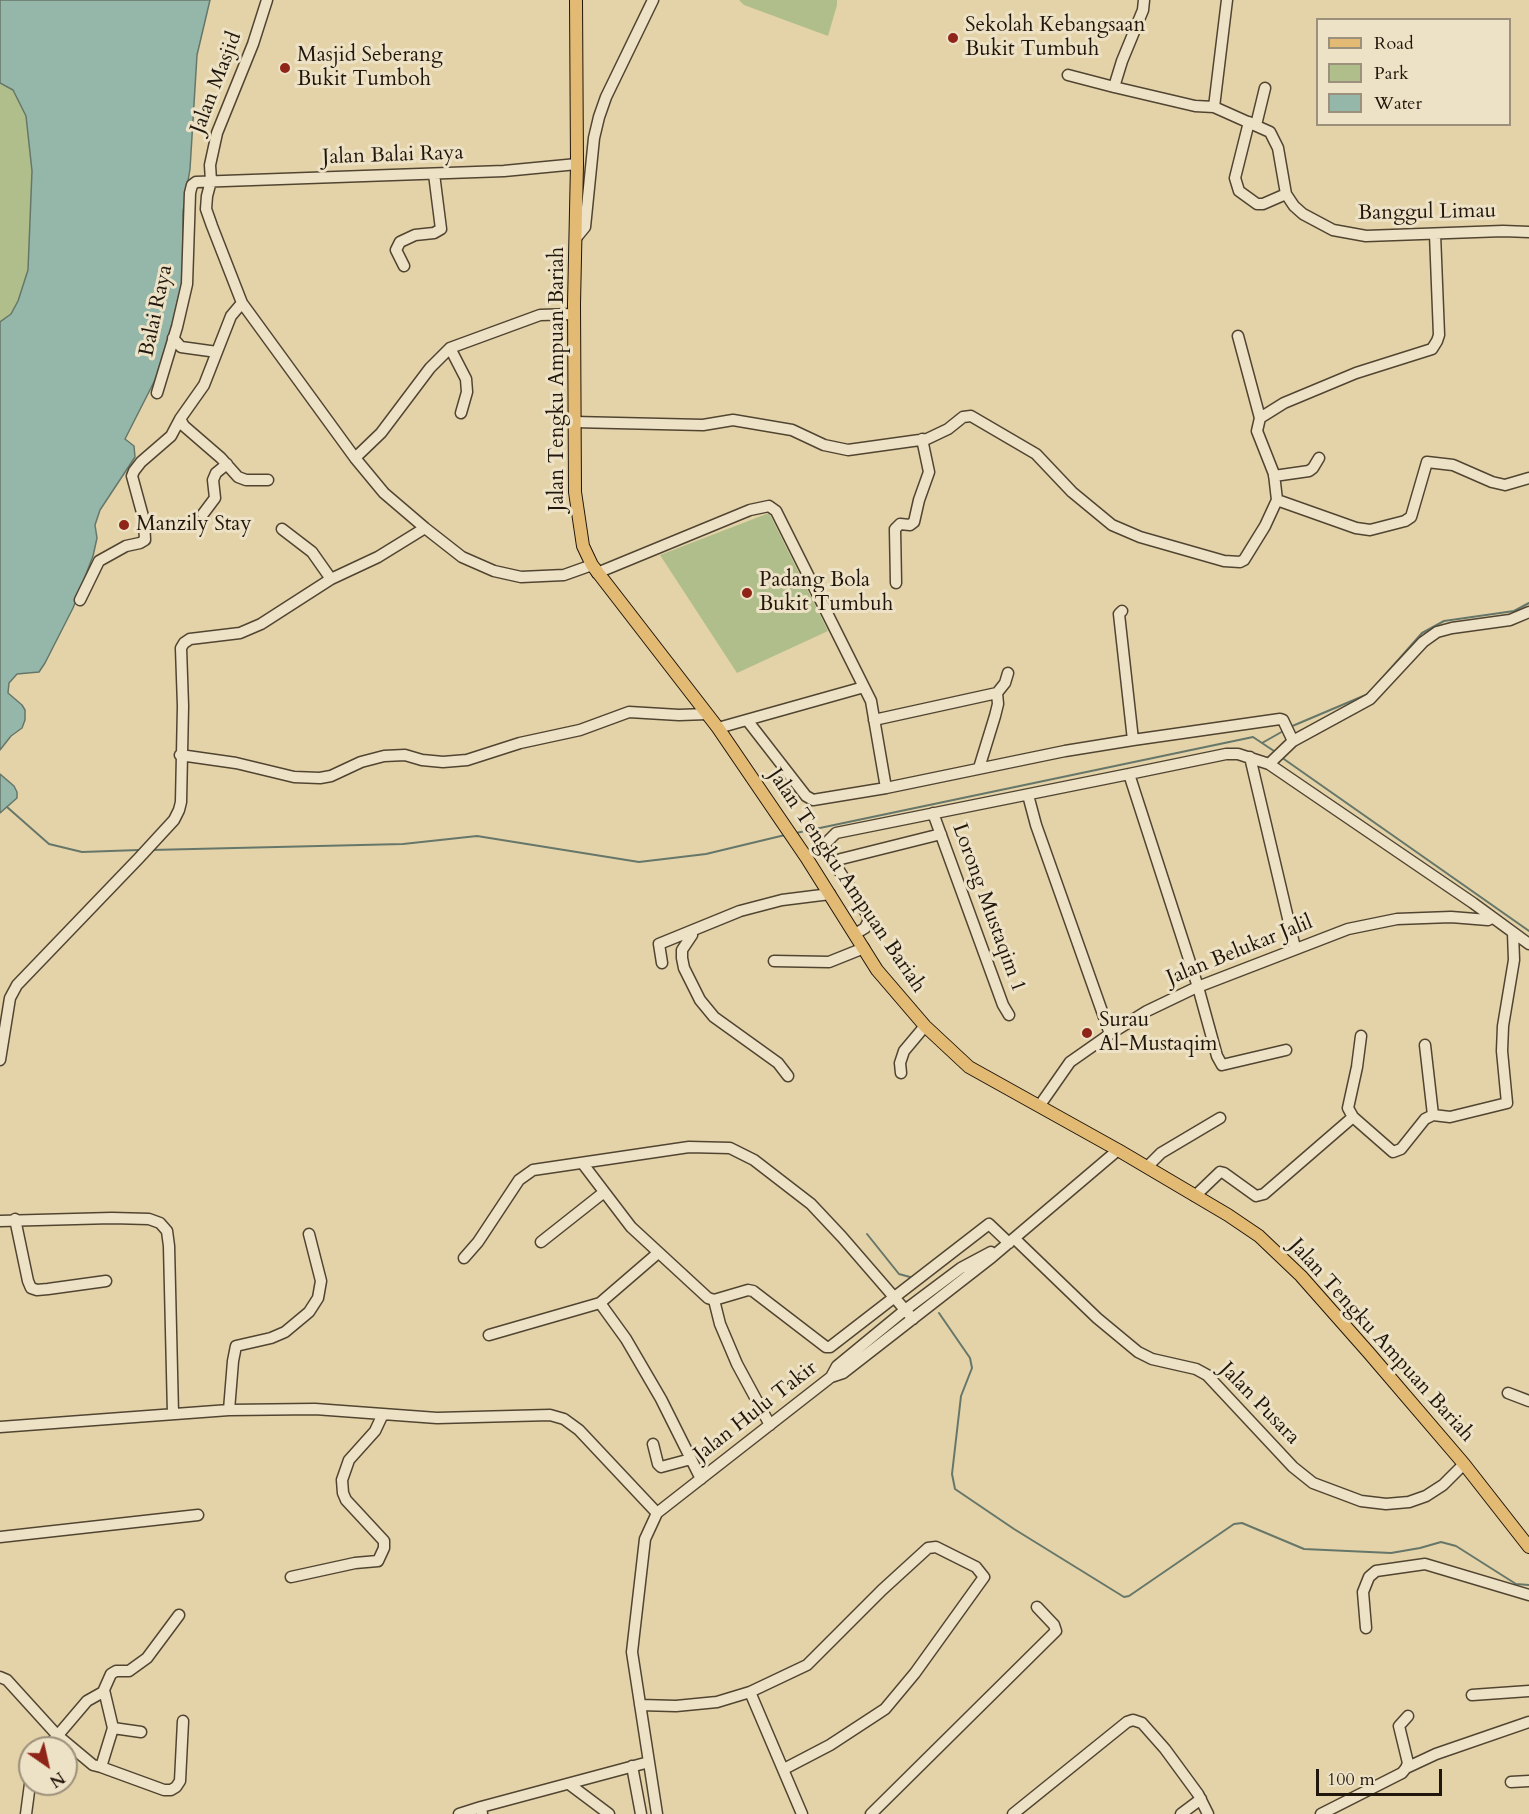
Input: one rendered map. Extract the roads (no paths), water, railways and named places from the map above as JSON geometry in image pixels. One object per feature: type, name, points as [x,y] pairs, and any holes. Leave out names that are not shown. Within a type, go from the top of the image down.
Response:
[{"type":"main road","name":"Jalan Tengku Ampuan Bariah","points":[[576,0],[575,492],[583,546],[595,569],[718,729],[806,857],[877,970],[925,1026],[969,1067],[1118,1150],[1259,1236],[1301,1276],[1464,1464],[1529,1547]]},
{"type":"street","name":"Jalan Masjid","points":[[267,0],[253,44],[217,133],[210,165],[211,181],[206,209],[242,303],[355,458],[384,493],[462,556],[494,571],[521,577],[564,575],[595,569],[750,510],[769,506],[776,511],[864,687]]},
{"type":"street","points":[[576,238],[585,227],[594,138],[599,117],[606,97],[652,0]]},
{"type":"street","points":[[1114,87],[1140,18],[1144,0]]},
{"type":"street","points":[[1214,107],[1227,0]]},
{"type":"street","points":[[1068,75],[1195,106],[1214,107],[1252,123],[1270,132],[1275,140],[1286,194],[1269,202],[1257,204],[1239,191],[1235,178],[1252,123],[1265,88]]},
{"type":"street","name":"Jalan Balai Raya","points":[[211,181],[504,171],[577,164]]},
{"type":"street","points":[[404,266],[396,250],[400,242],[415,235],[438,232],[441,229],[434,174]]},
{"type":"street","name":"Balai Raya","points":[[157,393],[187,284],[192,185],[196,182],[211,181]]},
{"type":"street","name":"Banggul Limau","points":[[1286,194],[1303,214],[1340,232],[1366,236],[1529,232]]},
{"type":"street","points":[[1260,418],[1284,403],[1346,378],[1432,349],[1439,335],[1435,234]]},
{"type":"street","points":[[80,600],[99,561],[126,546],[145,540],[144,520],[132,476],[141,462],[171,436],[204,385],[231,316],[242,303]]},
{"type":"street","points":[[355,458],[381,433],[430,368],[450,348],[540,315],[574,314]]},
{"type":"street","points":[[574,422],[704,425],[733,420],[792,430],[824,445],[848,450],[922,440],[948,429],[967,415],[976,417],[1036,454],[1072,492],[1112,525],[1140,537],[1236,563],[1245,560],[1277,500],[1274,476],[1257,431],[1260,418],[1238,336]]},
{"type":"street","points":[[173,338],[181,347],[217,352]]},
{"type":"street","points":[[450,348],[466,379],[467,392],[461,413]]},
{"type":"street","points":[[180,419],[184,426],[241,479],[268,480]]},
{"type":"street","points":[[896,583],[895,529],[900,524],[910,525],[914,522],[929,472],[922,440]]},
{"type":"street","points":[[1274,476],[1309,471],[1319,458]]},
{"type":"street","points":[[1277,500],[1356,528],[1370,530],[1405,521],[1411,517],[1427,462],[1453,465],[1492,482],[1505,485],[1529,478]]},
{"type":"street","points":[[203,514],[216,498],[213,480],[216,473],[226,464]]},
{"type":"street","points":[[0,1060],[5,997],[174,819],[181,802],[180,755],[183,706],[181,648],[184,643],[190,639],[240,633],[261,624],[331,579],[378,556],[425,528]]},
{"type":"street","points":[[282,529],[312,552],[331,579]]},
{"type":"street","points":[[1122,610],[1119,614],[1133,740]]},
{"type":"street","points":[[1271,762],[1292,739],[1370,699],[1423,642],[1437,632],[1510,620],[1529,612]]},
{"type":"street","points":[[874,720],[997,693],[1005,683],[1008,673]]},
{"type":"street","points":[[718,729],[864,687],[871,701],[886,788]]},
{"type":"street","points":[[979,768],[998,704],[997,693]]},
{"type":"street","points":[[180,755],[236,763],[294,777],[320,778],[361,762],[384,756],[405,755],[422,760],[443,762],[467,760],[520,743],[580,730],[629,712],[679,716],[707,714]]},
{"type":"street","points":[[747,720],[807,796],[813,800],[1133,740],[1263,720],[1280,719],[1285,723],[1292,739]]},
{"type":"street","points":[[855,934],[865,928],[868,916],[826,850],[825,844],[836,834],[1226,754],[1271,762],[1529,944]]},
{"type":"street","points":[[1250,757],[1295,948]]},
{"type":"street","points":[[1129,774],[1198,987],[1217,1056],[1222,1065],[1286,1050]]},
{"type":"street","points":[[1028,795],[1035,825],[1110,1034]]},
{"type":"street","name":"Lorong Mustaqim 1","points":[[933,813],[1003,1005],[1009,1015]]},
{"type":"street","points":[[834,863],[841,859],[941,834]]},
{"type":"street","points":[[662,963],[659,944],[740,911],[782,900],[830,894]]},
{"type":"street","name":"Jalan Belukar Jalil","points":[[1040,1105],[1071,1062],[1147,1011],[1198,987],[1348,929],[1397,919],[1451,917],[1488,920],[1492,918]]},
{"type":"street","points":[[690,932],[692,935],[682,950],[682,958],[684,968],[700,1000],[714,1017],[778,1063],[788,1076]]},
{"type":"street","points":[[1361,1036],[1348,1108],[1353,1117],[1393,1152],[1401,1149],[1425,1119],[1433,1115],[1450,1117],[1507,1103],[1502,1051],[1503,1026],[1514,960],[1513,933]]},
{"type":"street","points":[[774,961],[829,962],[864,948]]},
{"type":"street","points":[[901,1073],[900,1063],[904,1051],[925,1026]]},
{"type":"street","points":[[1425,1045],[1433,1115]]},
{"type":"street","points":[[1195,1196],[1220,1172],[1256,1196],[1264,1194],[1353,1117]]},
{"type":"street","points":[[1147,1167],[1161,1153],[1220,1118]]},
{"type":"street","points":[[464,1258],[478,1242],[526,1173],[541,1168],[583,1164],[688,1147],[730,1148],[754,1160],[811,1204],[913,1319]]},
{"type":"street","name":"Jalan Hulu Takir","points":[[657,1814],[632,1652],[645,1539],[657,1513],[831,1377],[843,1372],[992,1257],[1118,1150]]},
{"type":"street","points":[[583,1164],[603,1193],[632,1227],[708,1298],[714,1300],[748,1290],[753,1291],[826,1347],[830,1347],[894,1298]]},
{"type":"street","points":[[542,1242],[603,1193]]},
{"type":"street","points":[[0,1221],[138,1219],[160,1223],[167,1231],[169,1246],[173,1414]]},
{"type":"street","points":[[15,1220],[31,1288],[48,1289],[106,1281]]},
{"type":"street","name":"Jalan Pusara","points":[[894,1298],[989,1224],[1012,1241],[1138,1352],[1152,1359],[1196,1369],[1207,1375],[1293,1467],[1313,1483],[1361,1501],[1386,1504],[1409,1502],[1426,1496],[1443,1485],[1464,1464]]},
{"type":"street","points":[[229,1410],[236,1346],[271,1338],[285,1332],[309,1312],[318,1298],[321,1281],[309,1234]]},
{"type":"street","points":[[831,1377],[837,1366],[905,1310],[961,1268],[997,1251]]},
{"type":"street","points":[[489,1335],[600,1303],[658,1253]]},
{"type":"street","points":[[714,1300],[720,1324],[736,1364],[770,1425]]},
{"type":"street","points":[[600,1303],[626,1339],[661,1399],[701,1479]]},
{"type":"street","points":[[1508,1393],[1529,1401]]},
{"type":"street","points":[[0,1427],[229,1410],[315,1409],[437,1418],[550,1415],[564,1419],[579,1430],[657,1513]]},
{"type":"street","points":[[291,1577],[355,1563],[378,1561],[384,1548],[384,1541],[346,1500],[342,1480],[349,1460],[375,1431],[383,1414]]},
{"type":"street","points":[[653,1444],[658,1464],[662,1467],[691,1459]]},
{"type":"street","points":[[0,1537],[198,1515]]},
{"type":"street","points":[[640,1705],[676,1706],[717,1702],[750,1692],[807,1665],[928,1548],[936,1547],[976,1567],[984,1577],[890,1704],[830,1745],[784,1769]]},
{"type":"street","points":[[1366,1628],[1363,1592],[1369,1577],[1376,1571],[1425,1564],[1529,1595]]},
{"type":"street","points":[[871,1814],[1056,1631],[1054,1625],[1037,1607]]},
{"type":"street","points":[[0,1677],[7,1680],[57,1736],[87,1701],[104,1690],[111,1674],[116,1671],[129,1671],[147,1658],[179,1615]]},
{"type":"street","points":[[101,1767],[113,1728],[104,1690]]},
{"type":"street","points":[[1472,1695],[1529,1690]]},
{"type":"street","points":[[750,1692],[802,1814]]},
{"type":"street","points":[[1321,1814],[1402,1773],[1408,1763],[1399,1726],[1408,1716]]},
{"type":"street","points":[[1013,1814],[1127,1722],[1133,1720],[1142,1723],[1161,1744],[1201,1799],[1208,1814]]},
{"type":"street","points":[[78,1754],[86,1761],[101,1767],[165,1790],[171,1790],[180,1781],[183,1721]]},
{"type":"street","points":[[1406,1768],[1436,1754],[1529,1722]]},
{"type":"street","points":[[113,1728],[141,1732]]},
{"type":"street","points":[[459,1814],[482,1811],[649,1762]]},
{"type":"street","points":[[633,1766],[641,1814]]},
{"type":"street","points":[[1511,1782],[1529,1781]]},
{"type":"street","points":[[569,1784],[609,1814]]},
{"type":"street","points":[[26,1814],[28,1796]]},
{"type":"street","points":[[1181,1814],[1201,1799]]},
{"type":"water","points":[[0,0],[210,0],[197,55],[190,169],[183,211],[183,281],[180,299],[156,378],[125,439],[134,446],[135,457],[100,510],[95,525],[97,538],[93,556],[73,608],[45,663],[39,672],[17,674],[9,683],[8,693],[22,705],[25,710],[25,720],[22,728],[11,736],[0,750],[0,322],[11,314],[18,301],[28,270],[32,171],[26,116],[13,90],[0,83]]},
{"type":"water","points":[[0,774],[14,786],[17,798],[0,813]]},
{"type":"waterway","points":[[1290,727],[1368,694],[1422,633],[1444,621],[1514,611],[1529,603]]},
{"type":"waterway","points":[[1262,743],[1285,730]]},
{"type":"waterway","points":[[796,833],[1253,737],[1277,753]]},
{"type":"waterway","points":[[1281,757],[1529,931]]},
{"type":"waterway","points":[[7,807],[49,844],[82,852],[139,850]]},
{"type":"waterway","points":[[151,850],[403,844],[477,836],[639,862],[706,854],[785,835]]},
{"type":"waterway","points":[[867,1234],[899,1274],[910,1277]]},
{"type":"waterway","points":[[939,1313],[970,1358],[972,1368],[961,1396],[952,1474],[955,1489],[1014,1529],[1124,1597],[1129,1596],[1234,1524],[1242,1523],[1304,1549],[1391,1553],[1441,1542],[1456,1546],[1516,1584],[1529,1585]]},
{"type":"place","name":"Sekolah Kebangsaan Bukit Tumbuh","points":[[953,38]]},
{"type":"place","name":"Masjid Seberang Bukit Tumboh","points":[[285,68]]},
{"type":"place","name":"Manzily Stay","points":[[124,525]]},
{"type":"place","name":"Padang Bola Bukit Tumbuh","points":[[747,593]]},
{"type":"place","name":"Surau Al-Mustaqim","points":[[1087,1033]]}]
